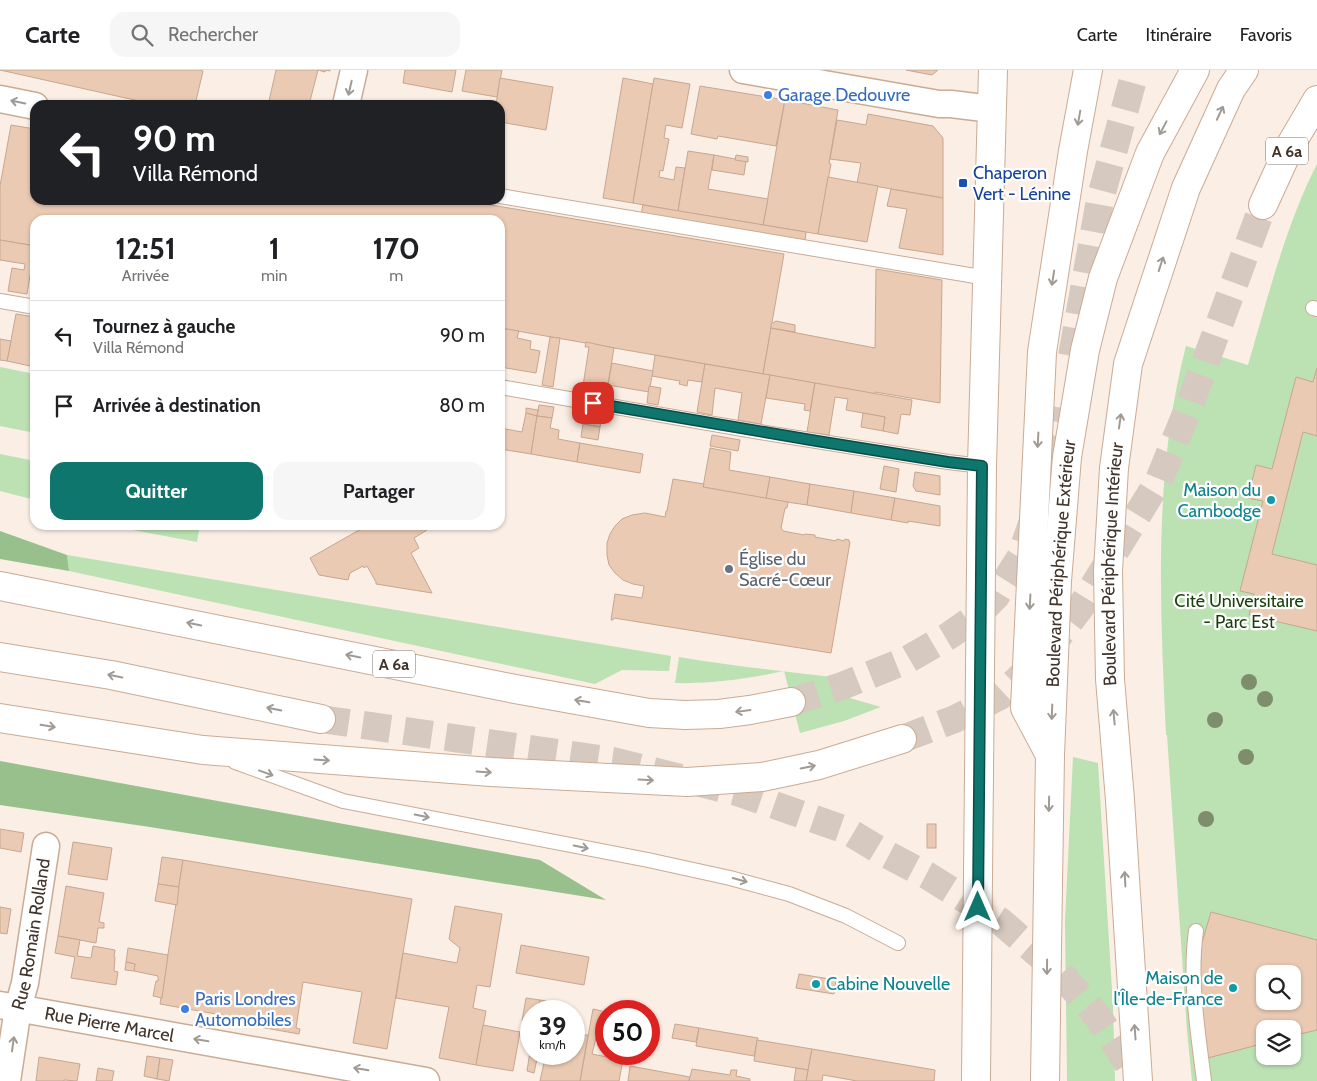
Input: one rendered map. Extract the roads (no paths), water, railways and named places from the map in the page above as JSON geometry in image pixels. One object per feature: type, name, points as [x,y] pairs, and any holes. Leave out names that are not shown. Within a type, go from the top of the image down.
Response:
[{"type":"main road","points":[[976,1081],[982,466],[993,70]]},
{"type":"main road","points":[[1050,755],[1025,708],[1042,352],[1073,151],[1088,70]]},
{"type":"main road","name":"Boulevard Périphérique Extérieur","points":[[1045,1081],[1050,755],[1057,581],[1067,457],[1084,350],[1103,278],[1150,153],[1195,70]]},
{"type":"main road","name":"Boulevard Périphérique Intérieur","points":[[1138,1081],[1120,800],[1110,679],[1108,571],[1114,468],[1128,364],[1186,188],[1232,89],[1244,70]]},
{"type":"main road","name":"A 6a","points":[[1263,205],[1290,146],[1317,100]]},
{"type":"main road","name":"A 6a","points":[[0,586],[505,687],[649,713],[719,714],[790,702]]},
{"type":"main road","points":[[0,657],[111,675],[322,719]]},
{"type":"main road","points":[[0,718],[204,750],[491,772],[687,782],[762,777],[819,765],[902,739]]},
{"type":"street","points":[[347,100],[354,70]]},
{"type":"street","points":[[743,70],[939,104],[992,109]]},
{"type":"street","points":[[0,98],[30,105]]},
{"type":"street","name":"Rue Romain Rolland","points":[[7,1081],[9,1006],[25,984],[46,846]]},
{"type":"street","name":"Rue Pierre Marcel","points":[[9,1006],[426,1081]]},
{"type":"lane","points":[[505,197],[987,278]]},
{"type":"lane","points":[[0,301],[30,306]]},
{"type":"lane","points":[[505,388],[760,432],[982,466]]},
{"type":"lane","points":[[204,750],[343,801],[648,860],[738,880],[789,894],[846,916],[898,943]]},
{"type":"lane","points":[[1196,931],[1193,952],[1195,1007],[1204,1081]]},
{"type":"tunnel","points":[[1072,356],[1100,200],[1137,70]]},
{"type":"tunnel","points":[[902,739],[955,719],[1000,696],[1044,655],[1080,608],[1159,480],[1190,404],[1263,205]]},
{"type":"tunnel","points":[[791,702],[842,686],[907,660],[950,635],[974,618],[996,596],[1020,558],[1040,501],[1056,440],[1062,408]]},
{"type":"tunnel","points":[[321,719],[613,761],[740,793],[846,830],[928,876],[1000,921],[1060,973],[1098,1017],[1131,1068],[1137,1081]]},
{"type":"place","name":"Garage Dedouvre","points":[[768,95]]},
{"type":"place","name":"Chaperon Vert - Lénine","points":[[963,183]]},
{"type":"place","name":"Maison du Cambodge","points":[[1271,500]]},
{"type":"place","name":"Église du Sacré-Cœur","points":[[729,569]]},
{"type":"place","name":"Cabine Nouvelle","points":[[816,984]]},
{"type":"place","name":"Maison de l'Île-de-France","points":[[1233,988]]},
{"type":"place","name":"Paris Londres Automobiles","points":[[185,1009]]},
{"type":"park label","name":"Cité Universitaire - Parc Est","points":[[1239,611]]}]
